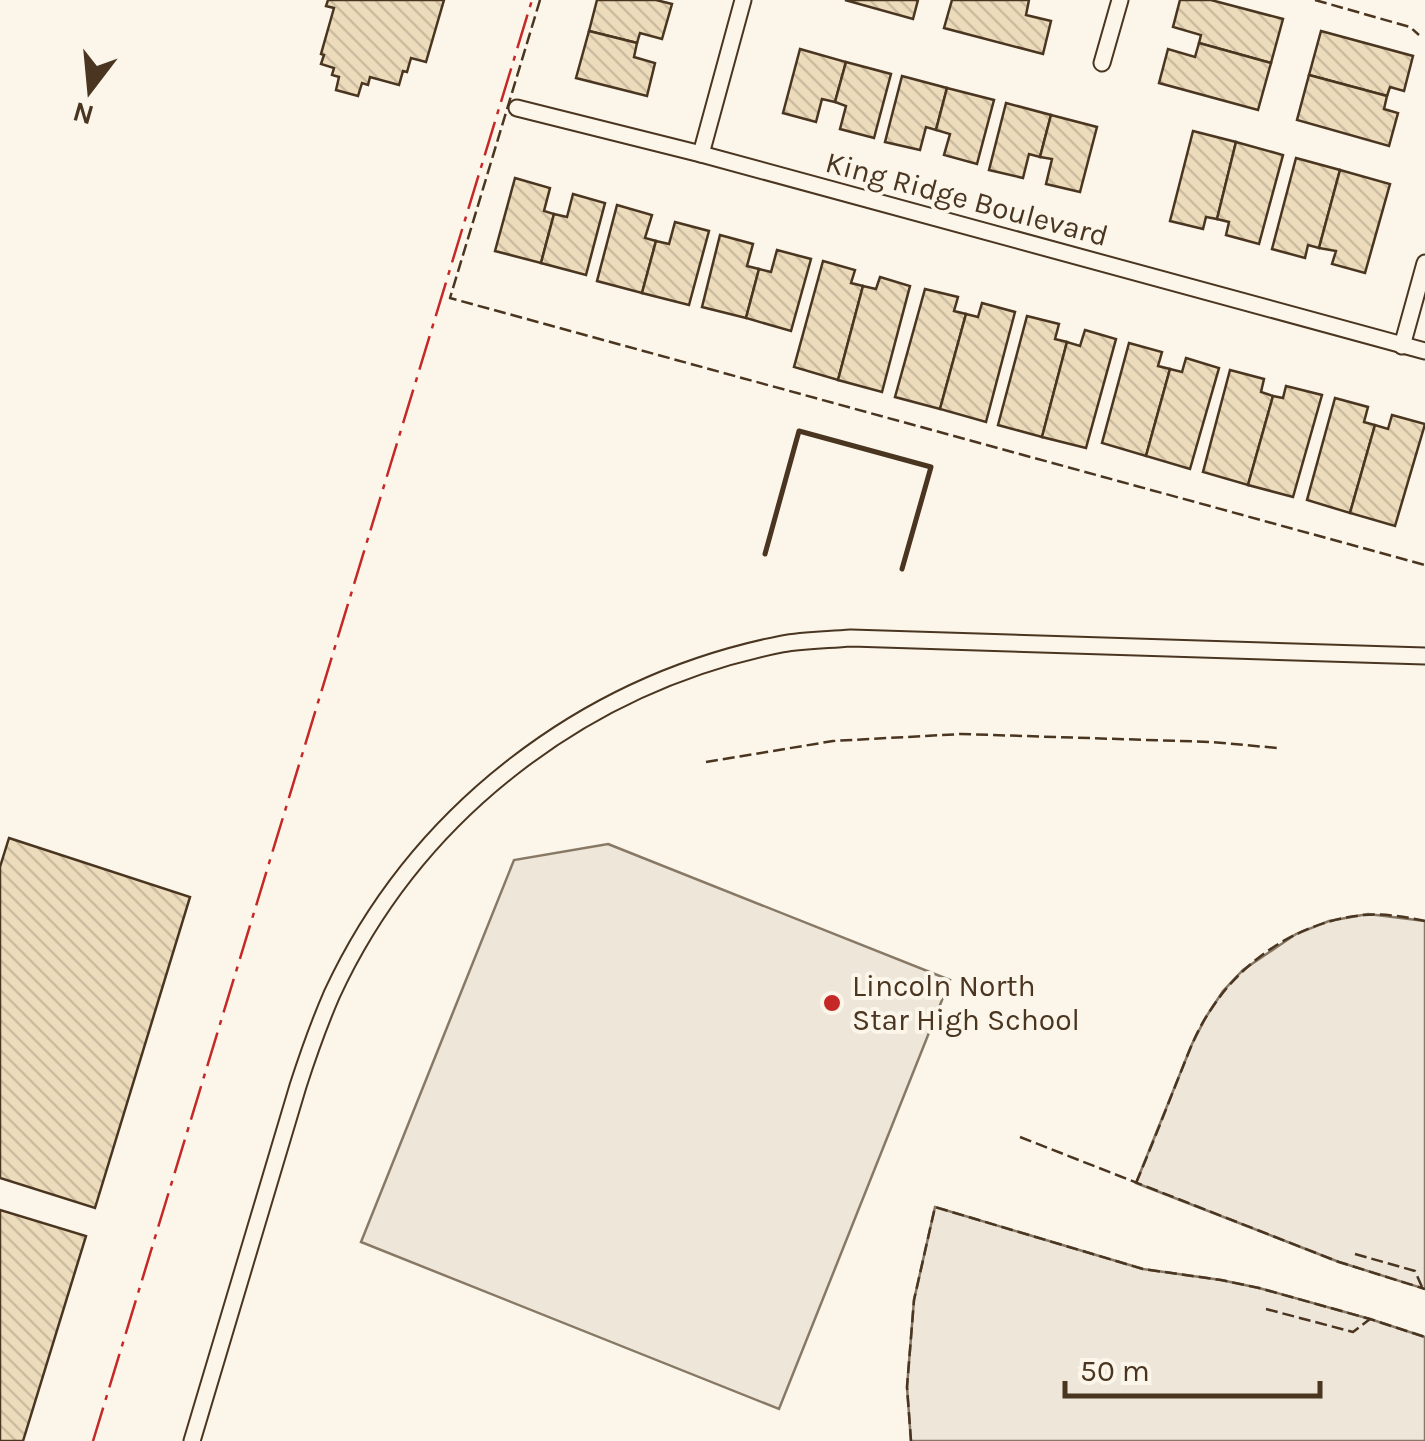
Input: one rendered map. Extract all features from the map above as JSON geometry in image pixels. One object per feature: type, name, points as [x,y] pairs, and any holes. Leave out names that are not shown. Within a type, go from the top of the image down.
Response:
[{"type":"lane","points":[[700,154],[743,0]]},
{"type":"lane","points":[[1102,63],[1120,0]]},
{"type":"lane","name":"King Ridge Boulevard","points":[[517,108],[700,154],[1425,352]]},
{"type":"lane","points":[[1402,346],[1425,264]]},
{"type":"lane","points":[[192,1441],[298,1086],[314,1038],[354,952],[444,828],[476,796],[553,737],[637,690],[734,655],[786,643],[850,638],[1425,656]]},
{"type":"shaded area","points":[[608,844],[950,980],[779,1409],[361,1242],[514,860]]},
{"type":"shaded area","points":[[1368,914],[1425,921],[1425,1289],[1339,1262],[1136,1183],[1192,1044],[1223,991],[1243,970],[1296,934],[1329,921]]},
{"type":"shaded area","points":[[935,1207],[1143,1269],[1259,1288],[1425,1337],[1425,1441],[911,1441],[907,1387],[914,1300]]},
{"type":"building","points":[[328,0],[444,0],[426,62],[411,58],[399,85],[370,77],[368,85],[362,83],[358,96],[336,90],[339,77],[332,75],[334,68],[321,64],[334,8],[326,6]]},
{"type":"building","points":[[597,0],[656,0],[672,4],[662,39],[640,33],[637,43],[589,31]]},
{"type":"building","points":[[845,0],[918,0],[913,19]]},
{"type":"building","points":[[952,0],[1029,0],[1026,15],[1051,21],[1043,54],[944,28]]},
{"type":"building","points":[[1180,0],[1211,0],[1283,19],[1271,63],[1199,43],[1201,35],[1173,27]]},
{"type":"building","points":[[589,31],[637,43],[634,57],[655,63],[647,96],[576,78]]},
{"type":"building","points":[[1321,31],[1413,56],[1404,91],[1390,87],[1387,96],[1309,75]]},
{"type":"building","points":[[1199,43],[1271,63],[1258,110],[1159,83],[1168,49],[1195,57]]},
{"type":"building","points":[[800,49],[846,62],[835,102],[822,99],[816,122],[783,113]]},
{"type":"building","points":[[846,62],[891,74],[874,138],[840,129],[846,106],[835,102]]},
{"type":"building","points":[[1309,75],[1387,96],[1384,109],[1398,113],[1389,146],[1297,120]]},
{"type":"building","points":[[902,76],[947,88],[936,130],[926,127],[920,150],[885,142]]},
{"type":"building","points":[[947,88],[994,100],[977,164],[944,155],[950,134],[936,130]]},
{"type":"building","points":[[1006,103],[1051,115],[1040,157],[1029,154],[1023,178],[989,170]]},
{"type":"building","points":[[1051,115],[1097,127],[1080,192],[1046,184],[1052,159],[1040,157]]},
{"type":"building","points":[[1193,131],[1236,142],[1217,219],[1206,217],[1203,229],[1170,221]]},
{"type":"building","points":[[1236,142],[1283,155],[1259,244],[1226,235],[1229,222],[1217,219]]},
{"type":"building","points":[[1296,158],[1340,170],[1319,248],[1308,245],[1305,258],[1272,249]]},
{"type":"building","points":[[1340,170],[1390,184],[1365,273],[1332,264],[1336,251],[1319,248]]},
{"type":"building","points":[[515,178],[550,188],[544,211],[554,214],[541,263],[495,251]]},
{"type":"building","points":[[573,194],[605,203],[586,275],[541,263],[554,214],[567,217]]},
{"type":"building","points":[[617,205],[652,215],[645,238],[656,241],[642,293],[597,281]]},
{"type":"building","points":[[675,222],[709,231],[689,305],[642,293],[656,241],[669,244]]},
{"type":"building","points":[[720,235],[753,244],[747,266],[759,269],[746,318],[702,307]]},
{"type":"building","points":[[777,250],[811,259],[791,331],[746,318],[759,269],[771,272]]},
{"type":"building","points":[[823,261],[855,270],[851,283],[863,286],[838,380],[794,367]]},
{"type":"building","points":[[880,277],[910,286],[882,392],[838,380],[863,286],[876,289]]},
{"type":"building","points":[[925,289],[958,297],[954,311],[966,314],[940,409],[895,397]]},
{"type":"building","points":[[982,303],[1015,312],[986,422],[940,409],[966,314],[978,317]]},
{"type":"building","points":[[1027,316],[1059,324],[1055,339],[1067,342],[1042,437],[998,425]]},
{"type":"building","points":[[1085,330],[1116,339],[1086,448],[1042,437],[1067,342],[1080,346]]},
{"type":"building","points":[[1129,343],[1162,352],[1158,366],[1170,369],[1146,456],[1102,443]]},
{"type":"building","points":[[1186,358],[1219,368],[1190,469],[1146,456],[1170,369],[1182,372]]},
{"type":"building","points":[[1230,370],[1264,379],[1261,392],[1273,396],[1248,485],[1203,472]]},
{"type":"building","points":[[1286,386],[1322,395],[1293,497],[1248,485],[1273,396],[1283,398]]},
{"type":"building","points":[[1335,398],[1368,407],[1364,422],[1375,425],[1350,513],[1307,500]]},
{"type":"building","points":[[1392,415],[1425,424],[1395,526],[1350,513],[1375,425],[1388,429]]},
{"type":"building","points":[[9,838],[190,897],[95,1208],[0,1178],[0,867]]},
{"type":"building","points":[[0,1210],[86,1236],[23,1441],[0,1441]]},
{"type":"fence","points":[[540,0],[450,298],[1425,565]]},
{"type":"fence","points":[[1315,0],[1410,27],[1419,35]]},
{"type":"fence","points":[[706,762],[833,741],[961,734],[1212,742],[1277,748]]},
{"type":"fence","points":[[1136,1183],[1198,1030],[1237,977],[1274,946],[1317,925],[1364,915],[1425,921]]},
{"type":"fence","points":[[1020,1137],[1339,1262],[1425,1289]]},
{"type":"fence","points":[[911,1441],[907,1387],[914,1300],[935,1207],[1143,1269],[1259,1288],[1425,1337]]},
{"type":"fence","points":[[1355,1254],[1415,1271],[1422,1287]]},
{"type":"fence","points":[[1266,1309],[1353,1332],[1370,1319]]},
{"type":"wall","points":[[765,554],[799,431],[931,467],[902,569]]},
{"type":"power","points":[[93,1441],[532,0]]},
{"type":"place","name":"Lincoln North Star High School","points":[[832,1003]]}]
